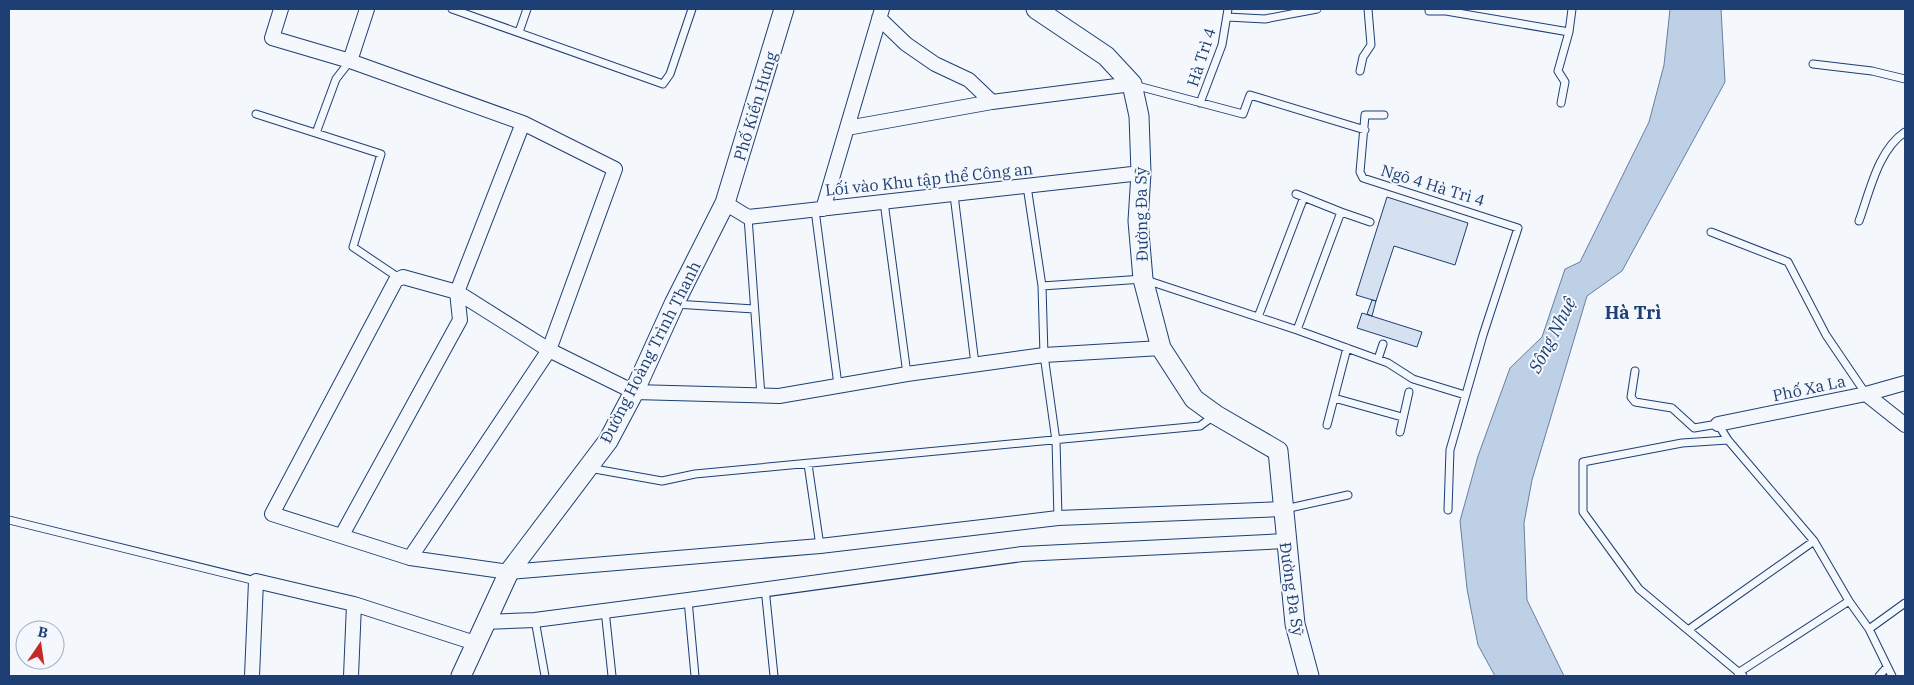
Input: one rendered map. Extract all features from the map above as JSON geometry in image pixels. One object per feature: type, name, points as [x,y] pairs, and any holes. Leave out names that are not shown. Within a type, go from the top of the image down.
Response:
[{"type":"street","points":[[281,9],[272,38],[350,61],[523,123],[615,169],[548,350],[410,558]]},
{"type":"street","points":[[350,61],[367,9]]},
{"type":"street","name":"Phố Kiến Hưng","points":[[725,203],[784,9]]},
{"type":"street","points":[[1036,9],[1106,56],[1132,84]]},
{"type":"street","points":[[880,14],[906,44],[935,64],[969,80],[992,102]]},
{"type":"street","points":[[819,209],[847,128],[880,14]]},
{"type":"street","points":[[847,128],[992,102],[1132,84]]},
{"type":"street","name":"Đường Đa Sỹ","points":[[1132,84],[1139,116],[1141,173],[1138,221],[1143,280],[1161,348],[1194,399],[1216,415],[1278,451],[1294,624],[1309,676]]},
{"type":"street","points":[[342,535],[460,320],[457,292],[523,123]]},
{"type":"street","name":"Lối vào Khu tập thể Công an","points":[[748,217],[1141,173]]},
{"type":"street","points":[[725,203],[748,217]]},
{"type":"street","name":"Đường Hoàng Trình Thanh","points":[[461,676],[474,643],[509,572],[608,441],[634,392],[674,304],[725,203]]},
{"type":"street","points":[[1161,348],[1044,355],[907,374],[779,396],[634,392],[548,350],[457,292],[403,277],[399,278],[272,514],[410,558],[509,572],[820,546],[1058,518],[1282,509]]},
{"type":"street","name":"Phố Xa La","points":[[1718,424],[1866,394],[1905,383]]},
{"type":"street","points":[[1866,394],[1905,426]]},
{"type":"street","points":[[484,622],[535,620],[1022,554],[1286,541]]},
{"type":"street","points":[[252,676],[256,581],[354,604],[474,643]]},
{"type":"street","points":[[351,676],[354,604]]},
{"type":"lane","points":[[452,9],[664,84],[670,74],[692,9]]},
{"type":"lane","points":[[518,32],[527,9]]},
{"type":"lane","name":"Hà Trì 4","points":[[1132,84],[1200,103],[1222,45],[1228,9]]},
{"type":"lane","points":[[1227,17],[1265,19],[1317,9]]},
{"type":"lane","points":[[1360,71],[1363,57],[1371,45],[1368,9]]},
{"type":"lane","points":[[1429,9],[1429,11],[1446,11],[1569,32]]},
{"type":"lane","points":[[1561,102],[1565,82],[1558,71],[1569,32],[1572,9]]},
{"type":"lane","points":[[316,133],[336,78],[350,61]]},
{"type":"lane","points":[[1813,64],[1872,72],[1905,79]]},
{"type":"lane","points":[[1200,103],[1243,114],[1250,95],[1365,130],[1365,115],[1384,115]]},
{"type":"lane","points":[[256,114],[380,154],[353,247],[399,278]]},
{"type":"lane","name":"Ngõ 4 Hà Trì 4","points":[[1365,130],[1360,172],[1363,178],[1474,212],[1518,228],[1465,395]]},
{"type":"lane","points":[[1859,221],[1886,152],[1895,139],[1905,132]]},
{"type":"lane","points":[[1027,186],[1042,286],[1044,355],[1056,441],[1058,518]]},
{"type":"lane","points":[[954,195],[975,364]]},
{"type":"lane","points":[[1258,317],[1300,196],[1370,222]]},
{"type":"lane","points":[[884,202],[907,374]]},
{"type":"lane","points":[[819,209],[838,385]]},
{"type":"lane","points":[[1297,330],[1341,212]]},
{"type":"lane","points":[[748,217],[761,396]]},
{"type":"lane","points":[[1711,232],[1788,262],[1826,335],[1866,394]]},
{"type":"lane","points":[[1042,286],[1143,280],[1297,330],[1388,363],[1413,379],[1465,395],[1450,450],[1448,510]]},
{"type":"lane","points":[[674,304],[754,309]]},
{"type":"lane","points":[[1378,359],[1383,344]]},
{"type":"lane","points":[[1327,426],[1347,348]]},
{"type":"lane","points":[[1635,371],[1631,397],[1636,402],[1672,408],[1694,428],[1718,424],[1728,440],[1814,541],[1849,601],[1869,629],[1892,676]]},
{"type":"lane","points":[[1400,432],[1409,392]]},
{"type":"lane","points":[[1334,398],[1402,417]]},
{"type":"lane","points":[[589,468],[662,481],[694,474],[1200,426],[1216,415]]},
{"type":"lane","points":[[1728,440],[1682,443],[1583,462],[1583,512],[1640,590],[1741,674],[1849,601]]},
{"type":"lane","points":[[808,464],[820,546]]},
{"type":"lane","points":[[1282,509],[1348,495]]},
{"type":"lane","points":[[9,520],[256,581]]},
{"type":"lane","points":[[1688,630],[1814,541]]},
{"type":"lane","points":[[765,588],[774,676]]},
{"type":"lane","points":[[688,600],[695,676]]},
{"type":"lane","points":[[1869,629],[1905,603]]},
{"type":"lane","points":[[605,610],[612,676]]},
{"type":"lane","points":[[535,620],[545,676]]},
{"type":"lane","points":[[1879,676],[1887,667]]},
{"type":"water","name":"Sông Nhuệ","points":[[1670,9],[1721,9],[1725,82],[1622,271],[1587,296],[1532,480],[1524,523],[1527,600],[1564,676],[1495,676],[1478,645],[1467,589],[1460,521],[1478,456],[1510,368],[1542,337],[1565,269],[1580,262],[1649,122],[1664,65]]},
{"type":"building","points":[[1387,197],[1468,223],[1455,265],[1394,246],[1376,301],[1356,295]]},
{"type":"building","points":[[1372,300],[1376,301],[1372,316],[1367,314]]},
{"type":"building","points":[[1362,313],[1422,332],[1417,347],[1357,328]]},
{"type":"district","name":"Hà Trì","points":[[1633,312]]}]
